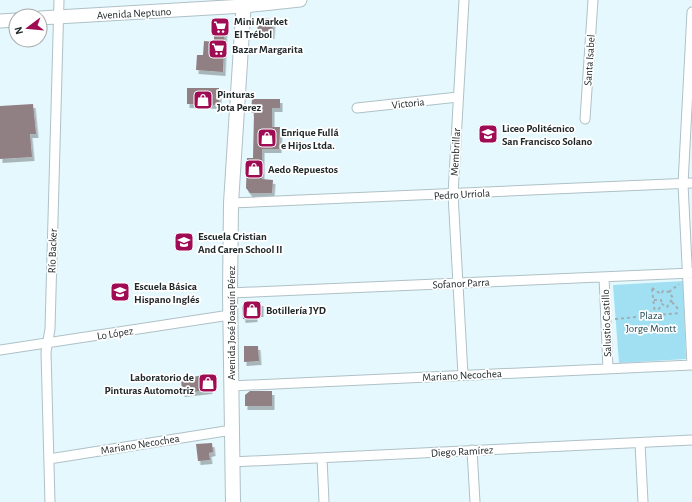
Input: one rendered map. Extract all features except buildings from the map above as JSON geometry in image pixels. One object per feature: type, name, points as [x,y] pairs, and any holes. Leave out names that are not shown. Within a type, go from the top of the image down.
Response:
[{"type":"main road","name":"Avenida Neptuno","points":[[48,18],[300,0]]},
{"type":"main road","name":"Avenida José Joaquín Pérez","points":[[233,502],[230,293],[232,203],[244,3]]},
{"type":"street","name":"Río Backer","points":[[50,502],[46,352],[50,322],[59,0]]},
{"type":"street","name":"Membrillar","points":[[463,375],[453,194],[464,0]]},
{"type":"street","name":"Santa Isabel","points":[[585,120],[593,0]]},
{"type":"street","points":[[692,12],[687,184],[688,276],[692,364]]},
{"type":"street","name":"Victoria","points":[[357,108],[458,97]]},
{"type":"street","name":"Pedro Urriola","points":[[232,203],[687,184]]},
{"type":"street","name":"Sofanor Parra","points":[[230,293],[604,277],[688,276]]},
{"type":"street","name":"Salustio Castillo","points":[[604,277],[608,369]]},
{"type":"street","name":"Lo López","points":[[0,350],[230,315]]},
{"type":"street","name":"Mariano Necochea","points":[[231,386],[692,364]]},
{"type":"street","name":"Mariano Necochea","points":[[49,458],[232,430]]},
{"type":"street","name":"Diego Ramírez","points":[[232,462],[692,440]]},
{"type":"street","points":[[640,442],[643,502]]},
{"type":"street","points":[[472,450],[475,502]]},
{"type":"street","points":[[322,458],[324,502]]},
{"type":"path","points":[[661,294],[663,292],[669,292],[688,276]]},
{"type":"path","points":[[652,281],[655,316]]},
{"type":"path","points":[[652,288],[661,294]]},
{"type":"path","points":[[614,319],[682,313],[672,302],[673,298],[669,292]]},
{"type":"path","points":[[655,316],[662,304],[661,294]]},
{"type":"path","points":[[654,300],[661,300]]},
{"type":"path","points":[[662,304],[667,307],[672,302]]},
{"type":"green space","name":"Plaza Jorge Montt","points":[[683,281],[686,359],[619,363],[613,285]]},
{"type":"place","name":"Mini Market El Trébol","points":[[220,27]]},
{"type":"place","name":"Bazar Margarita","points":[[218,49]]},
{"type":"place","name":"Pinturas Jota Perez","points":[[203,100]]},
{"type":"place","name":"Liceo Politécnico San Francisco Solano","points":[[488,134]]},
{"type":"place","name":"Enrique Fullá e Hijos Ltda.","points":[[267,138]]},
{"type":"place","name":"Aedo Repuestos","points":[[254,169]]},
{"type":"place","name":"Escuela Cristian And Caren School II","points":[[184,242]]},
{"type":"place","name":"Escuela Básica Hispano Inglés","points":[[120,292]]},
{"type":"place","name":"Botillería JYD","points":[[252,310]]},
{"type":"place","name":"Laboratorio de Pinturas Automotriz","points":[[208,383]]}]
